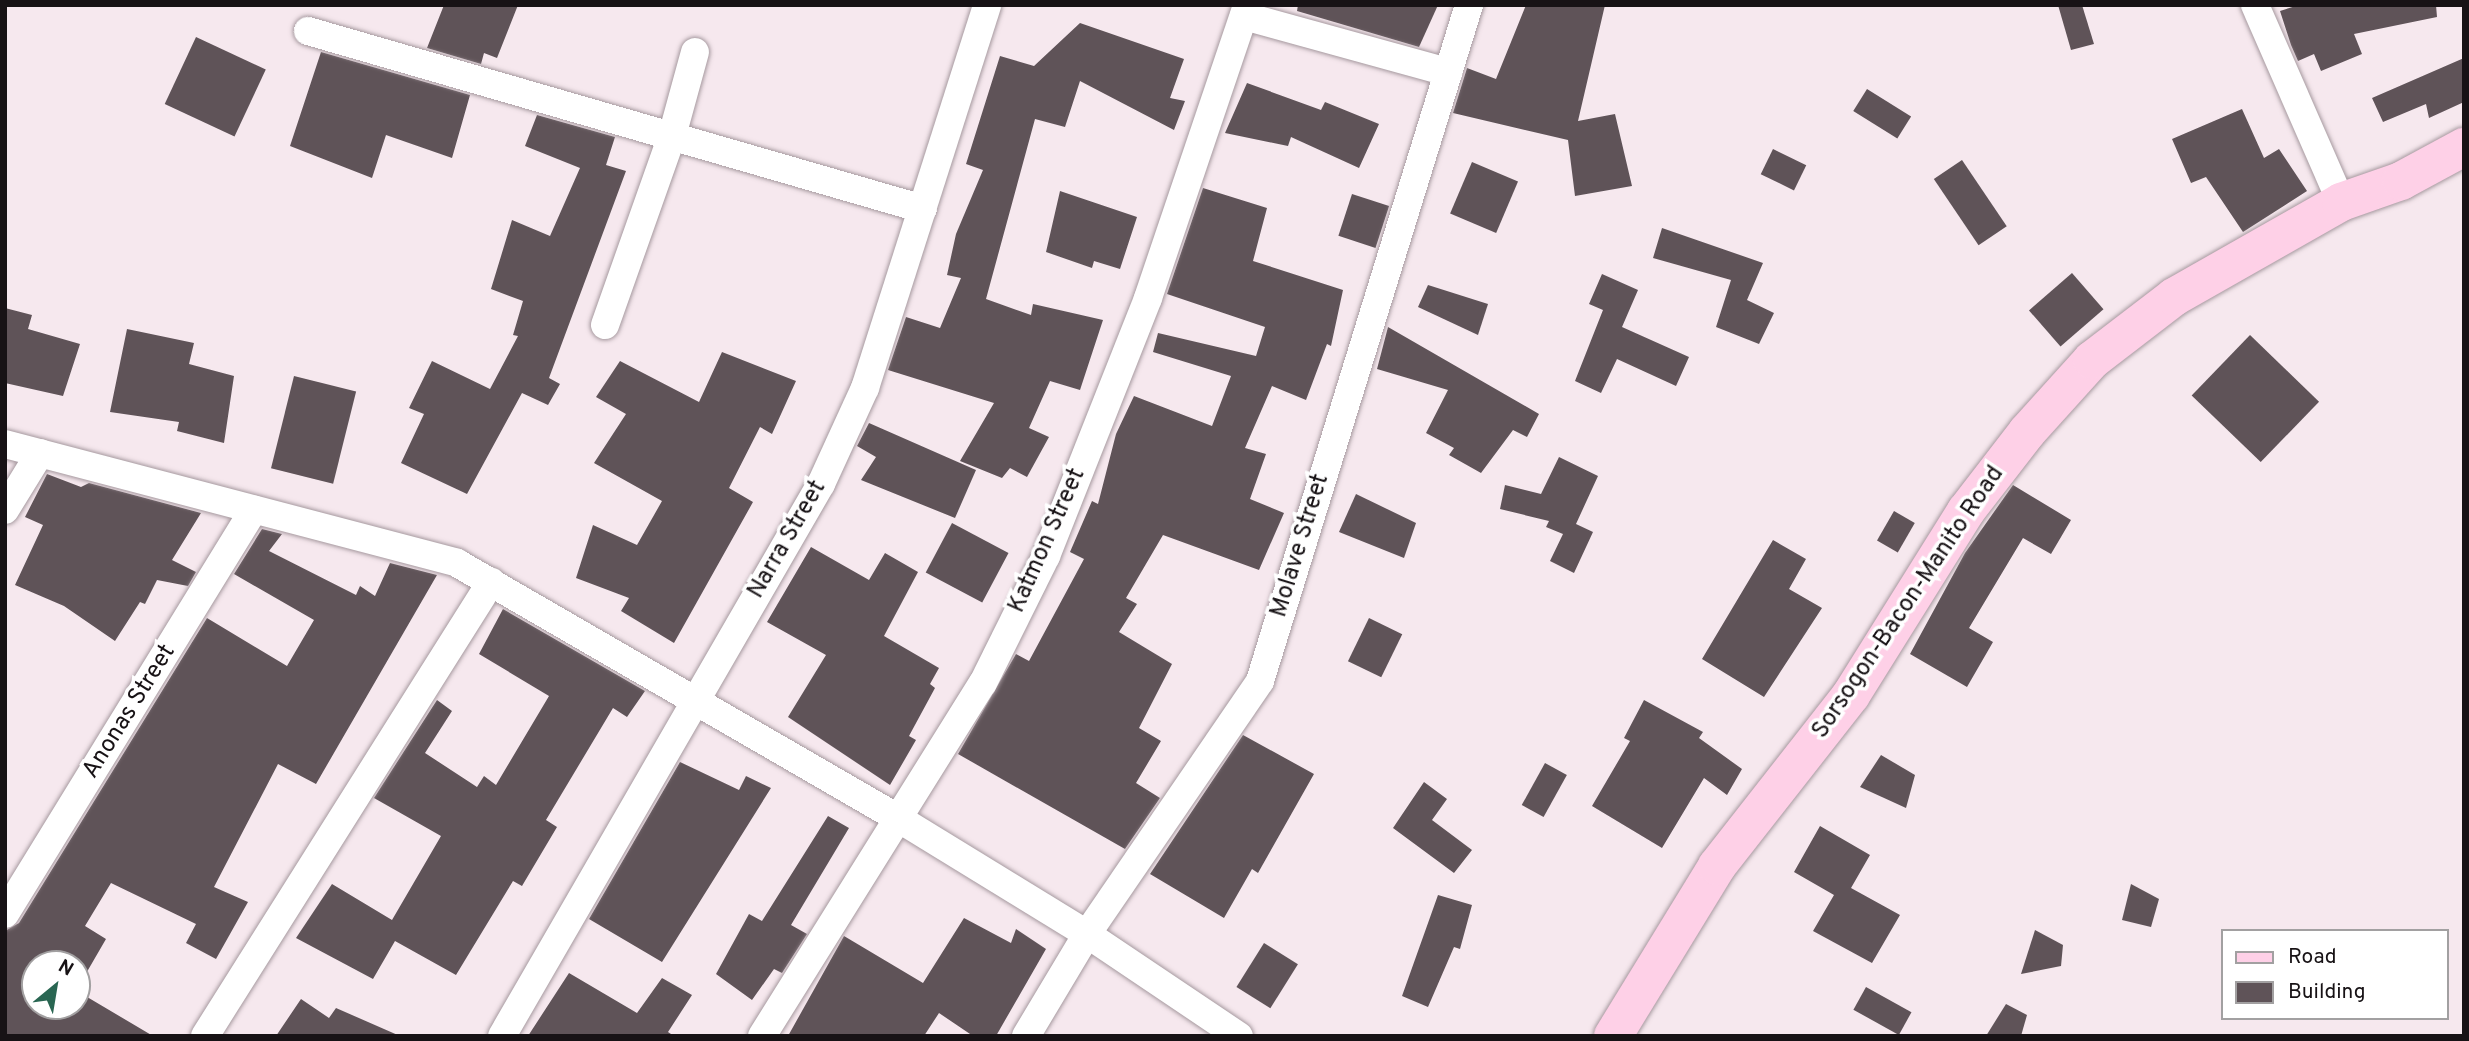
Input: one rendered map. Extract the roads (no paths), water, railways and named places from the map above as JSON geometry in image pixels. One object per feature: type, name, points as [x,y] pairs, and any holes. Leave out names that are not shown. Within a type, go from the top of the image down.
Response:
[{"type":"main road","name":"Sorsogon-Bacon-Manito Road","points":[[1613,1036],[1717,866],[1851,695],[1966,511],[2027,432],[2092,360],[2174,297],[2341,202],[2401,181],[2464,147]]},
{"type":"street","name":"Narra Street","points":[[502,1036],[821,484],[864,388],[987,5]]},
{"type":"street","name":"Molave Street","points":[[1026,1036],[1087,934],[1260,681],[1469,5]]},
{"type":"street","points":[[2255,5],[2341,202]]},
{"type":"street","points":[[1246,10],[1448,72]]},
{"type":"street","name":"Katmon Street","points":[[762,1036],[896,817],[983,683],[1046,556],[1148,298],[1246,10]]},
{"type":"street","points":[[308,31],[923,209]]},
{"type":"street","points":[[605,325],[672,136],[695,52]]},
{"type":"street","points":[[5,444],[457,563],[896,817],[1087,934],[1239,1036]]},
{"type":"street","points":[[5,510],[40,453]]},
{"type":"street","name":"Anonas Street","points":[[5,914],[254,509]]},
{"type":"street","points":[[205,1036],[491,582]]}]
